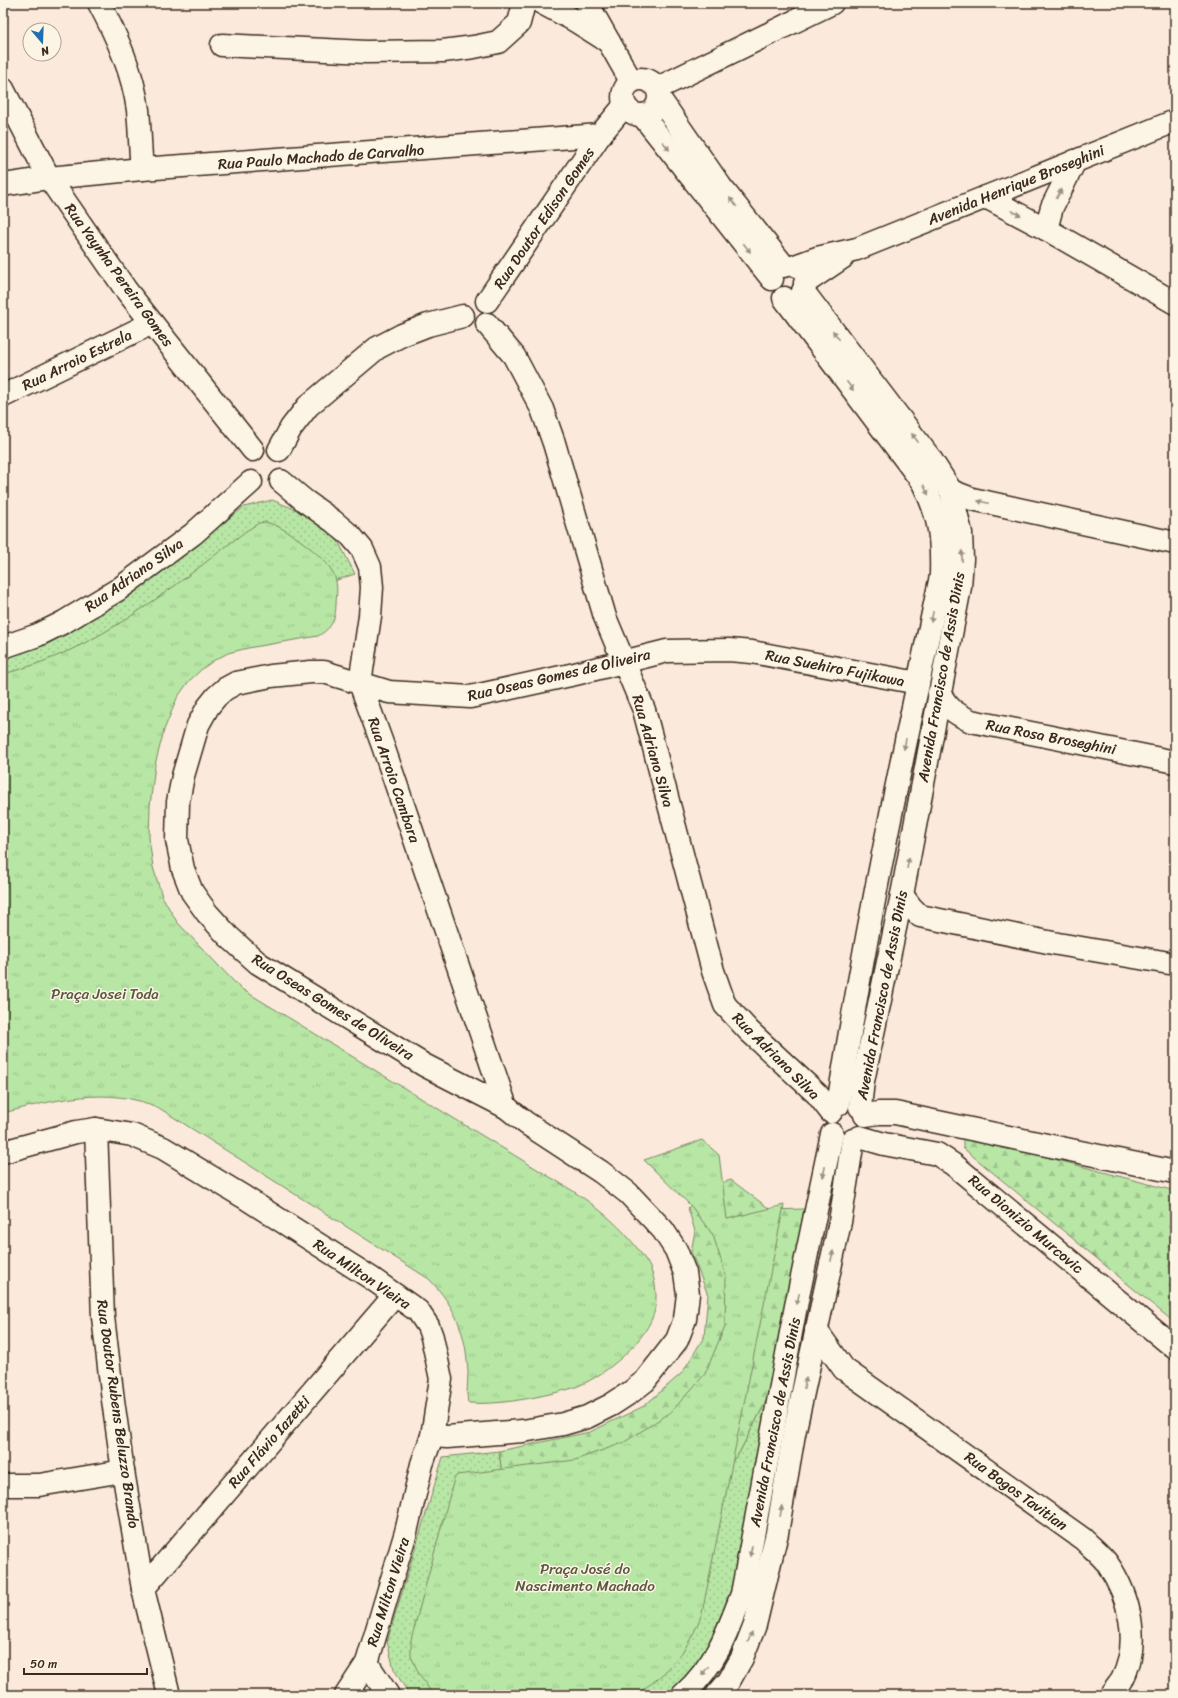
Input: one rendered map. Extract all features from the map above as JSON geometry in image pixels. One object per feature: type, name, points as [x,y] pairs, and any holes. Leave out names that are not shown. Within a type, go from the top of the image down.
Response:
[{"type":"street","points":[[99,3],[113,28],[130,73],[138,110],[142,169]]},
{"type":"street","points":[[222,45],[366,52],[443,51],[474,47],[498,42],[519,23],[524,3]]},
{"type":"street","points":[[542,3],[574,20],[609,42]]},
{"type":"street","points":[[587,3],[631,81]]},
{"type":"street","points":[[659,93],[832,3]]},
{"type":"street","points":[[600,135],[633,110],[651,113],[657,107],[659,93],[651,80],[641,78],[631,81],[624,89],[623,94],[633,110]]},
{"type":"street","name":"Rua Yaynha Pereira Gomes","points":[[3,89],[49,178],[126,290],[253,450]]},
{"type":"street","name":"Avenida Francisco de Assis Dinis","points":[[659,93],[721,187],[790,281],[930,458],[951,491],[961,533],[962,559],[960,587],[939,692],[902,895],[863,1081],[862,1111]]},
{"type":"street","name":"Avenida Francisco de Assis Dinis","points":[[633,110],[790,281],[923,483],[933,504],[939,527],[941,576],[868,930],[834,1109]]},
{"type":"street","name":"Avenida Henrique Broseghini","points":[[790,281],[856,249],[1175,121]]},
{"type":"street","name":"Rua Paulo Machado de Carvalho","points":[[3,185],[49,178],[142,169],[600,135]]},
{"type":"street","name":"Rua Doutor Edison Gomes","points":[[487,301],[600,135]]},
{"type":"street","points":[[1046,229],[1052,207],[1075,161]]},
{"type":"street","points":[[986,197],[1046,229],[1175,303]]},
{"type":"street","points":[[479,297],[487,301],[492,308],[492,317],[487,324],[478,327],[469,324],[463,316],[464,307],[470,300],[479,297]]},
{"type":"street","points":[[279,450],[290,428],[308,406],[377,348],[402,335],[422,327],[463,316]]},
{"type":"street","name":"Rua Arroio Estrela","points":[[3,396],[152,323]]},
{"type":"street","name":"Rua Adriano Silva","points":[[487,324],[514,356],[542,409],[554,442],[605,617],[644,710],[713,971],[725,1005],[749,1031],[834,1109]]},
{"type":"street","points":[[266,446],[279,450],[286,460],[286,471],[281,481],[272,487],[261,487],[251,482],[245,471],[246,460],[253,450],[266,446]]},
{"type":"street","name":"Rua Arroio Cambara","points":[[281,481],[351,536],[362,549],[370,567],[372,594],[360,684],[384,746],[506,1107]]},
{"type":"street","name":"Rua Adriano Silva","points":[[3,647],[38,635],[64,622],[119,589],[193,534],[251,482]]},
{"type":"street","points":[[951,491],[972,499],[1175,543]]},
{"type":"street","name":"Rua Oseas Gomes de Oliveira","points":[[432,1436],[447,1437],[523,1431],[563,1424],[587,1417],[611,1405],[645,1381],[677,1340],[685,1319],[688,1294],[686,1273],[676,1250],[663,1230],[628,1193],[600,1172],[526,1124],[506,1107],[424,1065],[258,963],[228,936],[207,913],[192,892],[183,869],[177,840],[178,802],[183,776],[198,725],[208,707],[216,697],[236,683],[271,676],[324,672],[389,692],[470,697],[623,662],[667,650],[729,650],[752,652]]},
{"type":"street","name":"Rua Suehiro Fujikawa","points":[[752,652],[918,683]]},
{"type":"street","name":"Rua Rosa Broseghini","points":[[939,692],[946,705],[956,714],[971,721],[1175,762]]},
{"type":"street","points":[[902,895],[920,916],[1058,944],[1175,964]]},
{"type":"street","points":[[862,1111],[866,1123],[864,1130],[856,1138],[842,1140],[832,1134],[828,1123],[834,1109],[849,1103],[862,1111],[895,1113],[1175,1172]]},
{"type":"street","points":[[905,1148],[913,1117]]},
{"type":"street","points":[[937,1154],[950,1124]]},
{"type":"street","name":"Rua Milton Vieira","points":[[3,1152],[76,1132],[96,1129],[132,1135],[163,1148],[244,1197],[396,1295],[418,1311],[428,1326],[432,1337],[441,1380],[432,1436],[422,1464],[406,1532],[367,1663],[346,1695]]},
{"type":"street","name":"Rua Doutor Rubens Beluzzo Brando","points":[[96,1129],[103,1317],[123,1471],[144,1589],[169,1695]]},
{"type":"street","name":"Avenida Francisco de Assis Dinis","points":[[683,1695],[694,1685],[717,1655],[731,1625],[742,1594],[796,1306],[832,1134]]},
{"type":"street","name":"Avenida Francisco de Assis Dinis","points":[[727,1690],[742,1658],[754,1625],[777,1533],[794,1434],[840,1222],[856,1138]]},
{"type":"street","name":"Rua Dionizio Murcovic","points":[[856,1138],[937,1154],[954,1165],[1175,1348]]},
{"type":"street","name":"Rua Flávio Iazetti","points":[[144,1589],[396,1295]]},
{"type":"street","name":"Rua Bogos Tavitian","points":[[816,1330],[844,1369],[878,1391],[1083,1539],[1107,1563],[1119,1584],[1132,1624],[1132,1644],[1129,1660],[1122,1681],[1111,1695]]},
{"type":"street","points":[[3,1485],[39,1485],[123,1471]]},
{"type":"street","points":[[367,1663],[388,1695]]},
{"type":"green space","points":[[272,500],[307,514],[338,541],[355,574],[328,583],[3,727],[3,659],[90,620],[127,596],[244,507]]},
{"type":"green space","name":"Praça Josei Toda","points":[[265,522],[273,524],[303,542],[329,566],[335,576],[337,591],[334,618],[327,630],[318,636],[248,648],[228,653],[202,669],[189,681],[177,698],[164,730],[155,765],[150,806],[149,838],[153,867],[162,896],[177,922],[240,988],[573,1191],[610,1218],[626,1234],[640,1252],[651,1270],[656,1291],[655,1309],[644,1332],[625,1355],[601,1374],[571,1389],[513,1401],[468,1403],[467,1358],[462,1333],[453,1310],[429,1279],[159,1108],[140,1101],[120,1097],[101,1096],[62,1100],[3,1113],[3,674],[37,664],[70,650],[101,634],[132,616],[161,596],[246,531],[259,523]]},
{"type":"green space","points":[[963,1135],[1175,1191],[1175,1323],[963,1148]]},
{"type":"green space","name":"Praça José do Nascimento Machado","points":[[702,1140],[719,1155],[727,1219],[784,1205],[702,1613],[691,1639],[667,1670],[634,1695],[433,1695],[419,1674],[411,1656],[411,1640],[454,1479],[457,1475],[575,1460],[623,1443],[671,1412],[705,1374],[725,1326],[726,1276],[713,1235],[691,1206],[644,1160]]},
{"type":"green space","points":[[731,1180],[771,1210],[804,1209],[775,1384],[739,1453],[693,1508],[502,1474],[499,1451],[590,1432],[644,1406],[682,1373],[704,1337],[708,1295],[691,1252],[695,1231],[688,1208],[707,1187]]},
{"type":"green space","name":"Praça José do Nascimento Machado","points":[[775,1384],[724,1629],[689,1681],[672,1695],[409,1695],[394,1669],[387,1642],[443,1457],[499,1451],[502,1474],[693,1508],[739,1453]]}]
